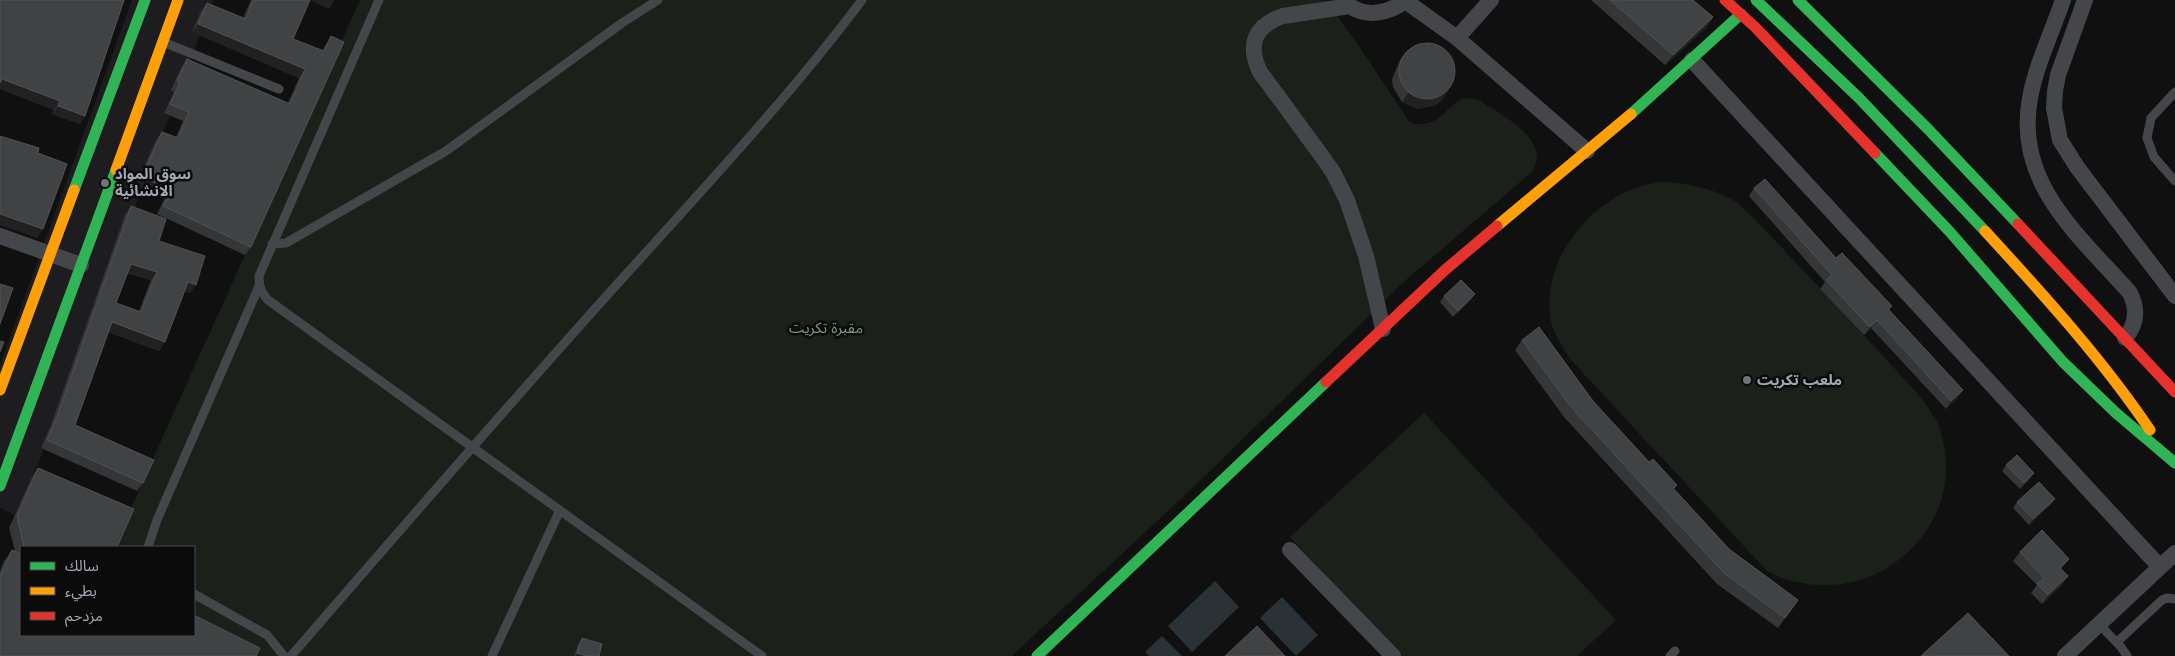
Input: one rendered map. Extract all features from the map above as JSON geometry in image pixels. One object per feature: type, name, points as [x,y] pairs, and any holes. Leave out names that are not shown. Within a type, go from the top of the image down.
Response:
[{"type":"main road","points":[[0,390],[145,0]]},
{"type":"main road","points":[[0,486],[178,0]]},
{"type":"main road","points":[[1724,0],[1741,14],[1950,232],[2063,362],[2116,413],[2175,464]]},
{"type":"main road","points":[[1756,0],[1848,86],[1965,208],[2099,360],[2131,403],[2164,454]]},
{"type":"main road","points":[[1798,0],[1921,122],[2175,392]]},
{"type":"main road","points":[[1036,656],[1489,230],[1587,152],[1692,60],[1741,14]]},
{"type":"street","points":[[1382,329],[1366,256],[1347,200],[1322,155],[1260,72],[1255,62],[1253,48],[1256,35],[1273,19],[1348,3],[1359,12],[1380,12],[1394,8],[1405,0],[1457,38],[1587,152]]},
{"type":"street","points":[[1457,38],[1490,0]]},
{"type":"street","points":[[2063,0],[2030,98],[2028,126],[2031,155],[2040,182],[2054,207],[2130,293],[2134,300],[2136,316],[2134,325],[2125,338]]},
{"type":"street","points":[[2085,0],[2058,75],[2054,108],[2058,132],[2068,154],[2175,296]]},
{"type":"street","points":[[1692,60],[2160,567]]},
{"type":"street","points":[[0,236],[81,265]]},
{"type":"street","points":[[1290,550],[1392,656]]},
{"type":"street","points":[[2064,656],[2175,553]]},
{"type":"lane","points":[[148,546],[157,520],[259,286],[259,276],[272,244],[379,0]]},
{"type":"lane","points":[[272,244],[286,243],[446,151],[622,23],[658,0]]},
{"type":"lane","points":[[291,656],[472,446],[705,186],[830,42],[862,0]]},
{"type":"lane","points":[[163,42],[279,89]]},
{"type":"lane","points":[[2175,92],[2151,118],[2148,138],[2154,157],[2175,181]]},
{"type":"lane","points":[[259,286],[268,300],[762,656]]},
{"type":"lane","points":[[492,656],[560,510]]},
{"type":"lane","points":[[195,595],[267,635],[284,656]]},
{"type":"lane","points":[[2117,642],[2162,600],[2175,598]]},
{"type":"lane","points":[[2099,624],[2117,642],[2127,656]]},
{"type":"shaded area","name":"سوق المواد الانشائية","points":[[132,0],[213,0],[18,517],[0,508],[0,365]]},
{"type":"shaded area","points":[[1215,581],[1239,607],[1192,652],[1168,626]]},
{"type":"shaded area","points":[[1282,597],[1318,635],[1296,656],[1260,618]]},
{"type":"shaded area","points":[[1162,636],[1182,656],[1149,656],[1145,652]]},
{"type":"green space","name":"مقبرة تكريت","points":[[360,0],[1326,0],[1408,120],[1414,124],[1429,123],[1440,117],[1459,101],[1471,98],[1479,100],[1514,123],[1529,137],[1534,146],[1537,159],[1533,171],[1406,280],[1181,499],[1012,656],[253,656],[257,646],[195,615],[195,546],[114,546]]},
{"type":"green space","name":"ملعب تكريت","points":[[1660,182],[1700,187],[1738,203],[1875,347],[1914,390],[1933,415],[1941,431],[1945,453],[1946,471],[1940,504],[1925,533],[1901,558],[1887,568],[1859,580],[1844,584],[1828,585],[1797,582],[1768,572],[1570,359],[1554,331],[1551,321],[1550,297],[1554,273],[1564,251],[1578,230],[1595,212],[1615,198],[1637,187]]},
{"type":"green space","points":[[1424,413],[1616,620],[1577,656],[1400,656],[1290,537]]},
{"type":"building","points":[[0,0],[124,0],[85,116],[58,106],[60,101],[2,79],[0,83]]},
{"type":"building","points":[[253,0],[310,0],[293,39],[324,51],[331,36],[344,42],[251,247],[163,206],[171,190],[142,177],[162,132],[178,138],[189,112],[170,104],[180,83],[177,81],[187,59],[290,104],[305,69],[198,24],[207,3],[246,19]]},
{"type":"building","points":[[1610,0],[1693,0],[1713,17],[1673,55]]},
{"type":"building","points":[[1422,43],[1432,43],[1447,51],[1453,60],[1455,71],[1453,82],[1447,91],[1432,99],[1422,99],[1411,94],[1404,87],[1399,76],[1399,66],[1404,55],[1411,48]]},
{"type":"building","points":[[0,136],[39,148],[38,153],[67,164],[43,229],[0,214]]},
{"type":"building","points":[[1765,179],[1836,258],[1842,253],[1892,306],[1888,309],[1963,390],[1951,401],[1877,320],[1870,327],[1826,280],[1832,275],[1754,188]]},
{"type":"building","points":[[131,206],[166,219],[159,241],[205,256],[196,285],[188,282],[165,342],[112,322],[75,425],[154,460],[143,483],[47,440],[57,417]],"holes":[[[131,264],[157,272],[141,312],[116,303]]]},
{"type":"building","points":[[1461,280],[1475,294],[1458,311],[1444,296]]},
{"type":"building","points":[[0,284],[13,288],[0,324]]},
{"type":"building","points":[[1539,327],[1593,401],[1649,462],[1653,459],[1677,485],[1673,488],[1729,549],[1798,600],[1785,618],[1724,573],[1571,407],[1522,340]]},
{"type":"building","points":[[0,341],[4,342],[0,352]]},
{"type":"building","points":[[2017,455],[2034,473],[2024,483],[2006,465]]},
{"type":"building","points":[[38,468],[134,509],[117,546],[24,546],[17,516]]},
{"type":"building","points":[[2039,482],[2055,499],[2033,519],[2017,502]]},
{"type":"building","points":[[2042,530],[2069,559],[2060,568],[2068,576],[2048,595],[2037,584],[2044,578],[2020,552]]},
{"type":"building","points":[[12,550],[20,554],[20,636],[195,636],[195,616],[260,648],[256,656],[0,656],[0,577]]},
{"type":"building","points":[[1968,613],[2009,656],[1921,656]]},
{"type":"building","points":[[1257,626],[1285,656],[1225,656]]},
{"type":"building","points":[[582,638],[602,644],[599,656],[586,656],[577,653]]},
{"type":"traffic: fast","points":[[74,190],[145,0]]},
{"type":"traffic: fast","points":[[1756,0],[1859,98],[1985,231]]},
{"type":"traffic: fast","points":[[1798,0],[1928,129],[2018,224]]},
{"type":"traffic: fast","points":[[1631,114],[1741,14]]},
{"type":"traffic: fast","points":[[1875,153],[1950,232],[2063,362],[2116,413],[2175,463]]},
{"type":"traffic: fast","points":[[0,486],[116,170]]},
{"type":"traffic: fast","points":[[1037,656],[1326,382]]},
{"type":"traffic: slow","points":[[116,170],[178,0]]},
{"type":"traffic: slow","points":[[1497,226],[1631,114]]},
{"type":"traffic: slow","points":[[0,390],[74,190]]},
{"type":"traffic: slow","points":[[1985,231],[2092,352],[2150,430]]},
{"type":"traffic: jam","points":[[1725,0],[1755,27],[1875,153]]},
{"type":"traffic: jam","points":[[2018,224],[2175,392]]},
{"type":"traffic: jam","points":[[1326,382],[1445,270],[1497,226]]},
{"type":"place","name":"سوق المواد الانشائية","points":[[105,183]]},
{"type":"place","name":"ملعب تكريت","points":[[1747,380]]}]
